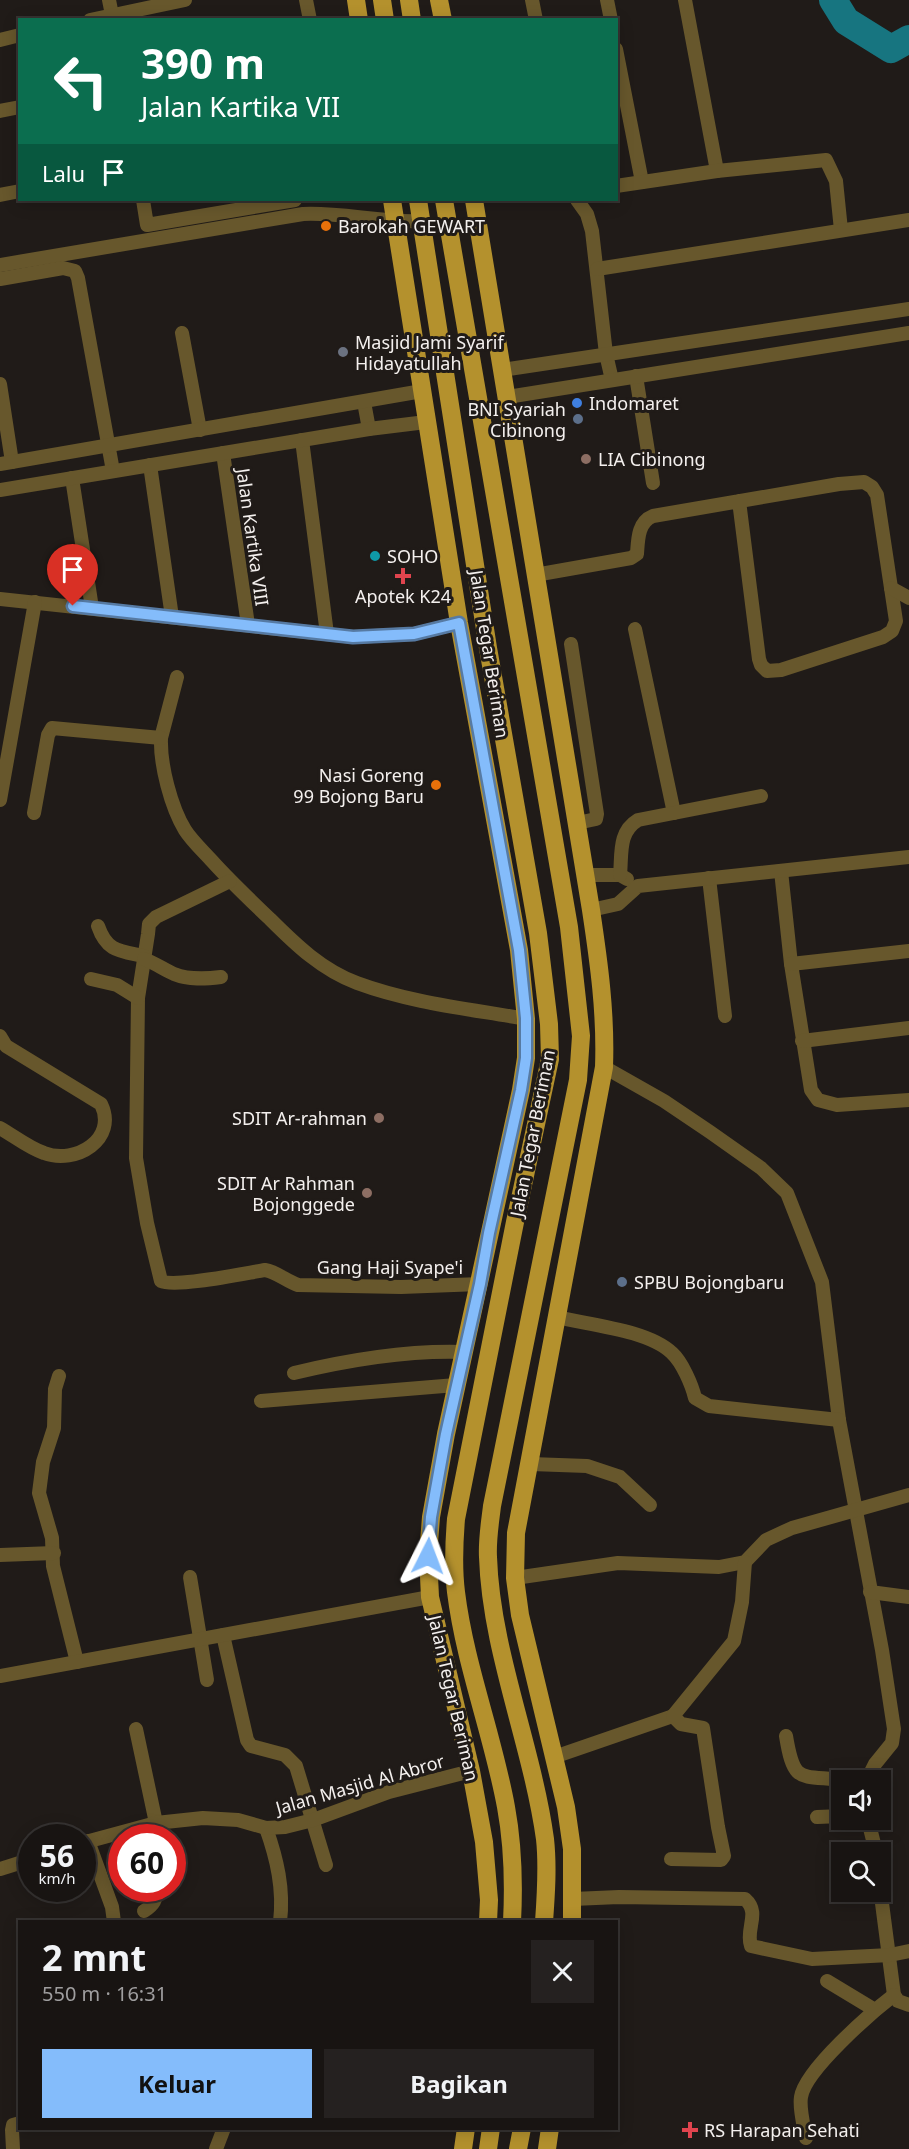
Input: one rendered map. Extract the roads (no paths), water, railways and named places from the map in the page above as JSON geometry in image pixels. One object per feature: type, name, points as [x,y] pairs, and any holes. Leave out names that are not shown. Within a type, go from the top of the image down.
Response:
[{"type":"main road","points":[[356,0],[359,18]]},
{"type":"main road","points":[[382,0],[385,18]]},
{"type":"main road","points":[[409,0],[412,18]]},
{"type":"main road","points":[[439,0],[442,18]]},
{"type":"main road","name":"Jalan Tegar Beriman","points":[[392,201],[459,623],[519,950],[526,1018],[526,1058],[521,1090],[456,1385],[431,1517],[428,1556],[430,1596],[471,1771],[484,1842],[489,1900],[488,1920]]},
{"type":"main road","name":"Jalan Tegar Beriman","points":[[417,201],[488,648],[538,933],[546,988],[550,1059],[456,1519],[453,1558],[462,1628],[506,1806],[512,1855],[512,1920]]},
{"type":"main road","name":"Jalan Tegar Beriman","points":[[444,201],[569,927],[581,1036],[579,1069],[492,1506],[488,1555],[492,1605],[537,1793],[545,1842],[544,1920]]},
{"type":"main road","points":[[474,201],[586,875],[602,983],[606,1030],[604,1067],[531,1464],[516,1533],[514,1578],[520,1615],[566,1807],[572,1849],[572,1920]]},
{"type":"main road","points":[[450,233],[479,229]]},
{"type":"main road","points":[[520,645],[546,641]]},
{"type":"main road","points":[[465,652],[488,648]]},
{"type":"main road","points":[[538,933],[569,927]]},
{"type":"main road","points":[[493,1216],[515,1222]]},
{"type":"main road","points":[[548,1228],[573,1232]]},
{"type":"main road","points":[[519,1718],[533,1670]]},
{"type":"main road","points":[[463,2149],[466,2130]]},
{"type":"main road","points":[[488,2149],[491,2130]]},
{"type":"main road","points":[[518,2149],[522,2130]]},
{"type":"main road","points":[[546,2149],[550,2130]]},
{"type":"street","points":[[109,0],[112,17],[185,0]]},
{"type":"street","points":[[306,0],[310,18]]},
{"type":"street","points":[[532,0],[536,18]]},
{"type":"street","points":[[609,0],[611,18]]},
{"type":"street","points":[[685,0],[717,171]]},
{"type":"street","points":[[0,40],[18,36]]},
{"type":"street","points":[[618,59],[642,182]]},
{"type":"street","points":[[0,111],[18,107]]},
{"type":"street","points":[[618,186],[717,171],[826,160],[836,181],[841,230]]},
{"type":"street","points":[[0,195],[18,191]]},
{"type":"street","points":[[143,201],[147,225],[289,201]]},
{"type":"street","points":[[578,201],[587,214],[597,269],[606,354],[612,380]]},
{"type":"street","points":[[0,265],[303,214],[320,213],[396,222],[421,221]]},
{"type":"street","points":[[597,269],[909,220]]},
{"type":"street","points":[[0,279],[63,268],[75,271],[113,471]]},
{"type":"street","points":[[502,370],[909,309]]},
{"type":"street","points":[[182,333],[200,430]]},
{"type":"street","points":[[507,397],[909,333]]},
{"type":"street","points":[[636,376],[652,483]]},
{"type":"street","points":[[0,384],[6,463],[381,400],[422,391]]},
{"type":"street","points":[[363,402],[369,429]]},
{"type":"street","points":[[0,490],[369,429],[426,422]]},
{"type":"street","points":[[302,440],[327,634]]},
{"type":"street","name":"Jalan Kartika VIII","points":[[223,453],[248,625]]},
{"type":"street","points":[[150,465],[172,617]]},
{"type":"street","points":[[72,478],[92,608]]},
{"type":"street","points":[[535,575],[631,558],[637,554],[642,523],[646,519],[739,501],[839,484],[864,482],[872,487],[877,495],[896,621],[892,631],[883,637],[781,669],[767,671],[759,659],[739,501]]},
{"type":"street","points":[[891,588],[909,598]]},
{"type":"street","points":[[0,598],[353,637],[414,634],[459,623]]},
{"type":"street","points":[[0,798],[35,602]]},
{"type":"street","points":[[635,629],[674,813]]},
{"type":"street","points":[[571,644],[597,814],[596,819],[577,823]]},
{"type":"street","points":[[177,677],[161,738],[161,749],[171,798],[185,831],[230,881],[303,951],[326,968],[357,983],[429,1002],[526,1018]]},
{"type":"street","points":[[559,716],[581,710]]},
{"type":"street","points":[[34,813],[48,735],[52,728],[161,738]]},
{"type":"street","points":[[621,875],[624,834],[630,825],[638,820],[761,796]]},
{"type":"street","points":[[591,910],[618,904],[638,886],[909,857]]},
{"type":"street","points":[[781,871],[791,964],[802,1041],[812,1090],[818,1100],[837,1105],[909,1100]]},
{"type":"street","points":[[586,875],[621,875],[638,886]]},
{"type":"street","points":[[709,878],[725,1016]]},
{"type":"street","points":[[91,979],[117,985],[138,998],[149,924],[156,916],[230,881]]},
{"type":"street","points":[[98,926],[106,944],[114,949],[144,957],[174,974],[189,978],[204,980],[220,977]]},
{"type":"street","points":[[791,964],[909,951]]},
{"type":"street","name":"Gang Haji Syape'i","points":[[138,998],[136,1158],[147,1223],[161,1281],[166,1283],[195,1281],[265,1270],[272,1271],[288,1282],[298,1285],[377,1287],[480,1284]]},
{"type":"street","points":[[802,1041],[909,1028]]},
{"type":"street","points":[[0,1128],[44,1153],[58,1156],[84,1151],[103,1134],[106,1123],[105,1111],[101,1104],[2,1045]]},
{"type":"street","points":[[604,1067],[664,1101],[710,1132],[761,1168],[788,1193],[822,1282],[840,1420],[894,1729],[892,1743],[872,1770]]},
{"type":"street","points":[[557,1317],[605,1326],[654,1341],[673,1354],[692,1386],[695,1398],[708,1406],[840,1420]]},
{"type":"street","points":[[294,1373],[345,1361],[439,1351],[464,1352]]},
{"type":"street","points":[[59,1376],[55,1389],[54,1428],[43,1461],[39,1486],[54,1553],[53,1566],[77,1662]]},
{"type":"street","points":[[261,1401],[456,1385]]},
{"type":"street","points":[[531,1464],[587,1466],[620,1477],[650,1505]]},
{"type":"street","points":[[554,1757],[673,1716],[734,1641],[742,1602],[746,1562],[766,1540],[792,1527],[909,1495]]},
{"type":"street","points":[[0,1556],[54,1553]]},
{"type":"street","points":[[514,1578],[618,1563],[719,1567],[746,1562]]},
{"type":"street","points":[[190,1577],[207,1680]]},
{"type":"street","points":[[870,1592],[909,1597]]},
{"type":"street","points":[[0,1676],[430,1596]]},
{"type":"street","points":[[223,1635],[247,1740],[251,1746],[285,1755],[296,1766],[326,1865]]},
{"type":"street","points":[[671,1859],[721,1860],[724,1856],[703,1728],[681,1724],[673,1716]]},
{"type":"street","points":[[136,1729],[156,1823]]},
{"type":"street","points":[[786,1737],[790,1762],[796,1772],[807,1777],[831,1779]]},
{"type":"street","name":"Jalan Masjid Al Abror","points":[[156,1823],[202,1818],[238,1820],[266,1828],[285,1827],[313,1820],[389,1792],[471,1771]]},
{"type":"street","points":[[817,1817],[831,1816]]},
{"type":"street","points":[[266,1828],[280,1877],[280,1920]]},
{"type":"street","points":[[0,1869],[18,1863]]},
{"type":"street","points":[[96,1869],[112,1908],[114,1920]]},
{"type":"street","points":[[573,1899],[619,1897],[745,1899],[751,1904],[754,1912],[748,1936],[751,1946],[812,1959],[890,1955],[909,1951]]},
{"type":"street","points":[[144,1911],[152,1907],[155,1902]]},
{"type":"street","points":[[882,1902],[894,1995],[898,2001],[909,2004]]},
{"type":"street","points":[[827,1981],[875,2010]]},
{"type":"street","points":[[806,2138],[800,2099],[802,2090],[820,2065],[875,2010],[894,1995]]},
{"type":"street","points":[[13,2149],[12,2130],[13,2125],[18,2124]]},
{"type":"street","points":[[216,2149],[223,2130]]},
{"type":"waterway","points":[[833,0],[846,21],[891,49],[909,39]]},
{"type":"place","name":"Barokah GEWART","points":[[326,226]]},
{"type":"place","name":"Masjid Jami Syarif Hidayatullah","points":[[343,352]]},
{"type":"place","name":"Indomaret","points":[[577,403]]},
{"type":"place","name":"BNI Syariah Cibinong","points":[[578,419]]},
{"type":"place","name":"LIA Cibinong","points":[[586,459]]},
{"type":"place","name":"SOHO","points":[[375,556]]},
{"type":"place","name":"Apotek K24","points":[[403,576]]},
{"type":"place","name":"Nasi Goreng 99 Bojong Baru","points":[[436,785]]},
{"type":"place","name":"SDIT Ar-rahman","points":[[379,1118]]},
{"type":"place","name":"SDIT Ar Rahman Bojonggede","points":[[367,1193]]},
{"type":"place","name":"SPBU Bojongbaru","points":[[622,1282]]},
{"type":"place","name":"RS Harapan Sehati","points":[[690,2130]]}]
